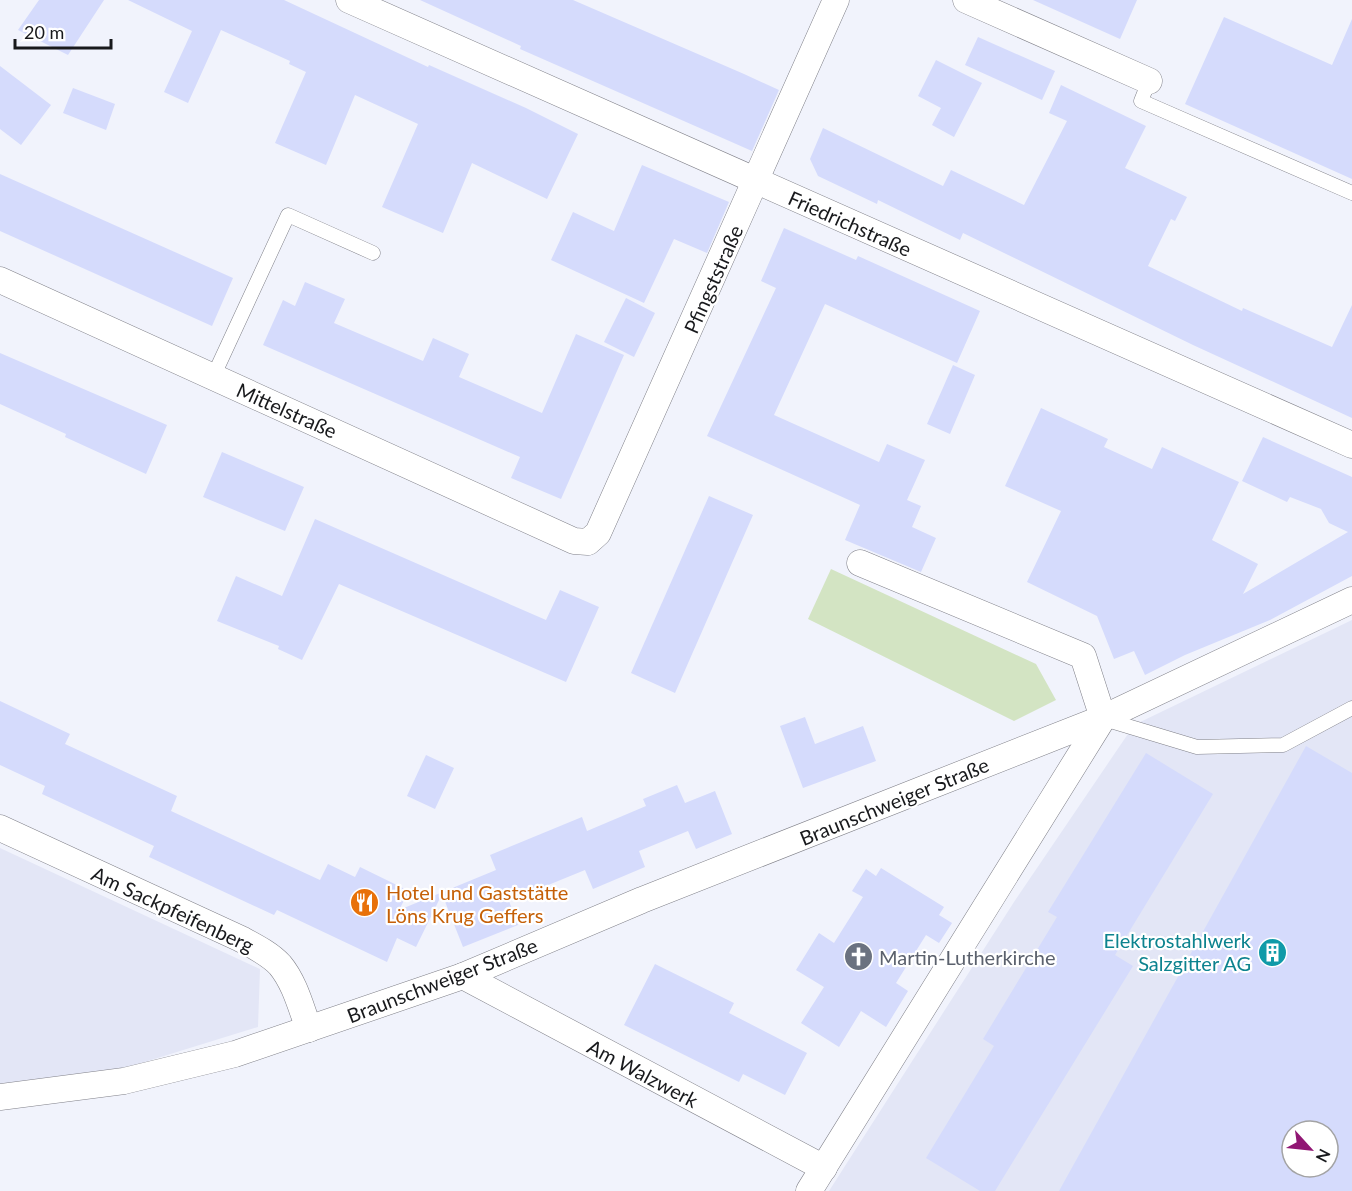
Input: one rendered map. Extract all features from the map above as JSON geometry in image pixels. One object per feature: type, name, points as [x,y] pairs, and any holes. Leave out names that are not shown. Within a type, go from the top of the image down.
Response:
[{"type":"street","name":"Friedrichstraße","points":[[349,0],[1352,445]]},
{"type":"street","name":"Pfingststraße","points":[[574,541],[588,542],[598,533],[757,182],[836,0]]},
{"type":"street","points":[[966,0],[1149,81]]},
{"type":"street","name":"Mittelstraße","points":[[0,280],[574,541]]},
{"type":"street","points":[[809,1191],[1103,718],[1083,656],[860,563]]},
{"type":"street","name":"Braunschweiger Straße","points":[[0,1097],[124,1081],[234,1054],[463,975],[642,900],[1103,718],[1352,600]]},
{"type":"street","name":"Am Sackpfeifenberg","points":[[0,828],[231,934],[263,951],[279,965],[293,987],[309,1029]]},
{"type":"street","name":"Am Walzwerk","points":[[463,975],[824,1168]]},
{"type":"lane","points":[[1149,81],[1142,101],[1352,193]]},
{"type":"lane","points":[[213,377],[288,215],[373,254]]},
{"type":"lane","points":[[1103,718],[1197,747],[1282,745],[1352,708]]},
{"type":"shaded area","points":[[1352,620],[1352,1191],[829,1191],[1014,902],[1134,725]]},
{"type":"shaded area","points":[[0,848],[260,969],[258,1027],[122,1069],[0,1087]]},
{"type":"green space","points":[[831,569],[1036,664],[1056,700],[1014,721],[808,619]]},
{"type":"building","points":[[39,0],[104,0],[68,55],[18,30]]},
{"type":"building","points":[[128,0],[284,0],[428,67],[429,65],[526,108],[578,134],[547,199],[472,163],[443,233],[382,207],[418,124],[355,95],[326,165],[275,143],[306,72],[289,64],[290,61],[221,30],[188,103],[164,92],[192,31]]},
{"type":"building","points":[[420,0],[573,0],[779,90],[752,151],[520,49],[521,46]]},
{"type":"building","points":[[1033,0],[1137,0],[1120,39]]},
{"type":"building","points":[[1224,17],[1332,65],[1352,19],[1352,179],[1185,104]]},
{"type":"building","points":[[978,37],[1055,71],[1042,100],[965,65]]},
{"type":"building","points":[[936,60],[982,83],[954,137],[932,125],[941,108],[918,96]]},
{"type":"building","points":[[0,66],[51,105],[21,145],[0,129]]},
{"type":"building","points":[[1061,85],[1146,126],[1125,168],[1187,197],[1175,221],[1171,219],[1148,266],[1242,311],[1243,308],[1332,347],[1352,305],[1352,418],[1193,345],[963,233],[960,240],[878,200],[877,204],[818,176],[810,159],[823,128],[943,186],[951,170],[1024,205],[1067,121],[1049,113]]},
{"type":"building","points":[[73,88],[115,104],[106,130],[63,113]]},
{"type":"building","points":[[642,165],[729,202],[707,253],[674,239],[644,303],[551,260],[573,212],[614,231]]},
{"type":"building","points":[[0,174],[233,278],[212,326],[0,231]]},
{"type":"building","points":[[784,228],[856,260],[858,256],[980,311],[957,363],[825,304],[774,415],[879,462],[887,444],[925,460],[907,500],[921,506],[912,527],[936,538],[921,572],[845,540],[860,505],[707,436],[776,288],[761,281]]},
{"type":"building","points":[[305,282],[345,299],[334,323],[423,361],[433,338],[469,354],[459,377],[542,413],[576,334],[624,355],[561,499],[511,478],[520,457],[263,345],[283,300],[295,306]]},
{"type":"building","points":[[626,298],[655,313],[634,357],[604,342]]},
{"type":"building","points":[[0,353],[167,425],[146,474],[0,404]]},
{"type":"building","points":[[953,365],[975,375],[950,434],[927,424]]},
{"type":"building","points":[[1041,408],[1108,439],[1104,447],[1152,469],[1162,447],[1239,482],[1212,540],[1258,564],[1243,594],[1348,532],[1329,523],[1321,509],[1290,497],[1287,502],[1242,481],[1263,437],[1352,477],[1352,576],[1270,620],[1185,655],[1145,675],[1134,651],[1114,659],[1097,616],[1027,582],[1061,511],[1005,486]]},
{"type":"building","points":[[222,452],[304,487],[285,531],[203,497]]},
{"type":"building","points":[[709,496],[753,515],[675,693],[631,673]]},
{"type":"building","points":[[315,519],[546,620],[560,590],[599,607],[566,682],[339,584],[302,660],[278,649],[279,646],[217,621],[236,576],[282,596]]},
{"type":"building","points":[[0,701],[70,734],[65,744],[177,796],[171,811],[320,880],[328,864],[355,877],[360,867],[409,891],[399,910],[496,870],[490,855],[582,817],[587,831],[646,806],[643,799],[677,785],[685,803],[715,791],[732,834],[696,849],[688,831],[639,851],[645,867],[593,889],[585,870],[509,901],[518,925],[463,947],[442,894],[416,947],[397,938],[387,962],[277,910],[274,915],[149,857],[154,846],[42,794],[45,786],[0,765]]},
{"type":"building","points":[[805,717],[815,744],[863,726],[876,761],[803,788],[780,726]]},
{"type":"building","name":"Elektrostahlwerk Salzgitter AG","points":[[1306,746],[1352,773],[1352,1191],[1059,1191]]},
{"type":"building","points":[[1146,753],[1213,794],[1115,955],[1133,966],[995,1191],[980,1191],[926,1158],[994,1046],[983,1039],[1057,917],[1048,912]]},
{"type":"building","points":[[426,755],[454,768],[435,809],[407,796]]},
{"type":"building","name":"Martin-Lutherkirche","points":[[881,868],[944,907],[939,915],[952,923],[939,943],[926,935],[896,983],[908,991],[886,1027],[861,1011],[839,1047],[801,1023],[824,987],[796,970],[819,933],[834,943],[863,897],[852,891],[866,869],[876,876]]},
{"type":"building","points":[[655,964],[734,1003],[729,1013],[807,1053],[785,1095],[743,1074],[739,1082],[624,1025]]},
{"type":"place","name":"Hotel und Gaststätte Löns Krug Geffers","points":[[365,903]]},
{"type":"place","name":"Elektrostahlwerk Salzgitter AG","points":[[1272,952]]},
{"type":"place","name":"Martin-Lutherkirche","points":[[858,957]]}]
